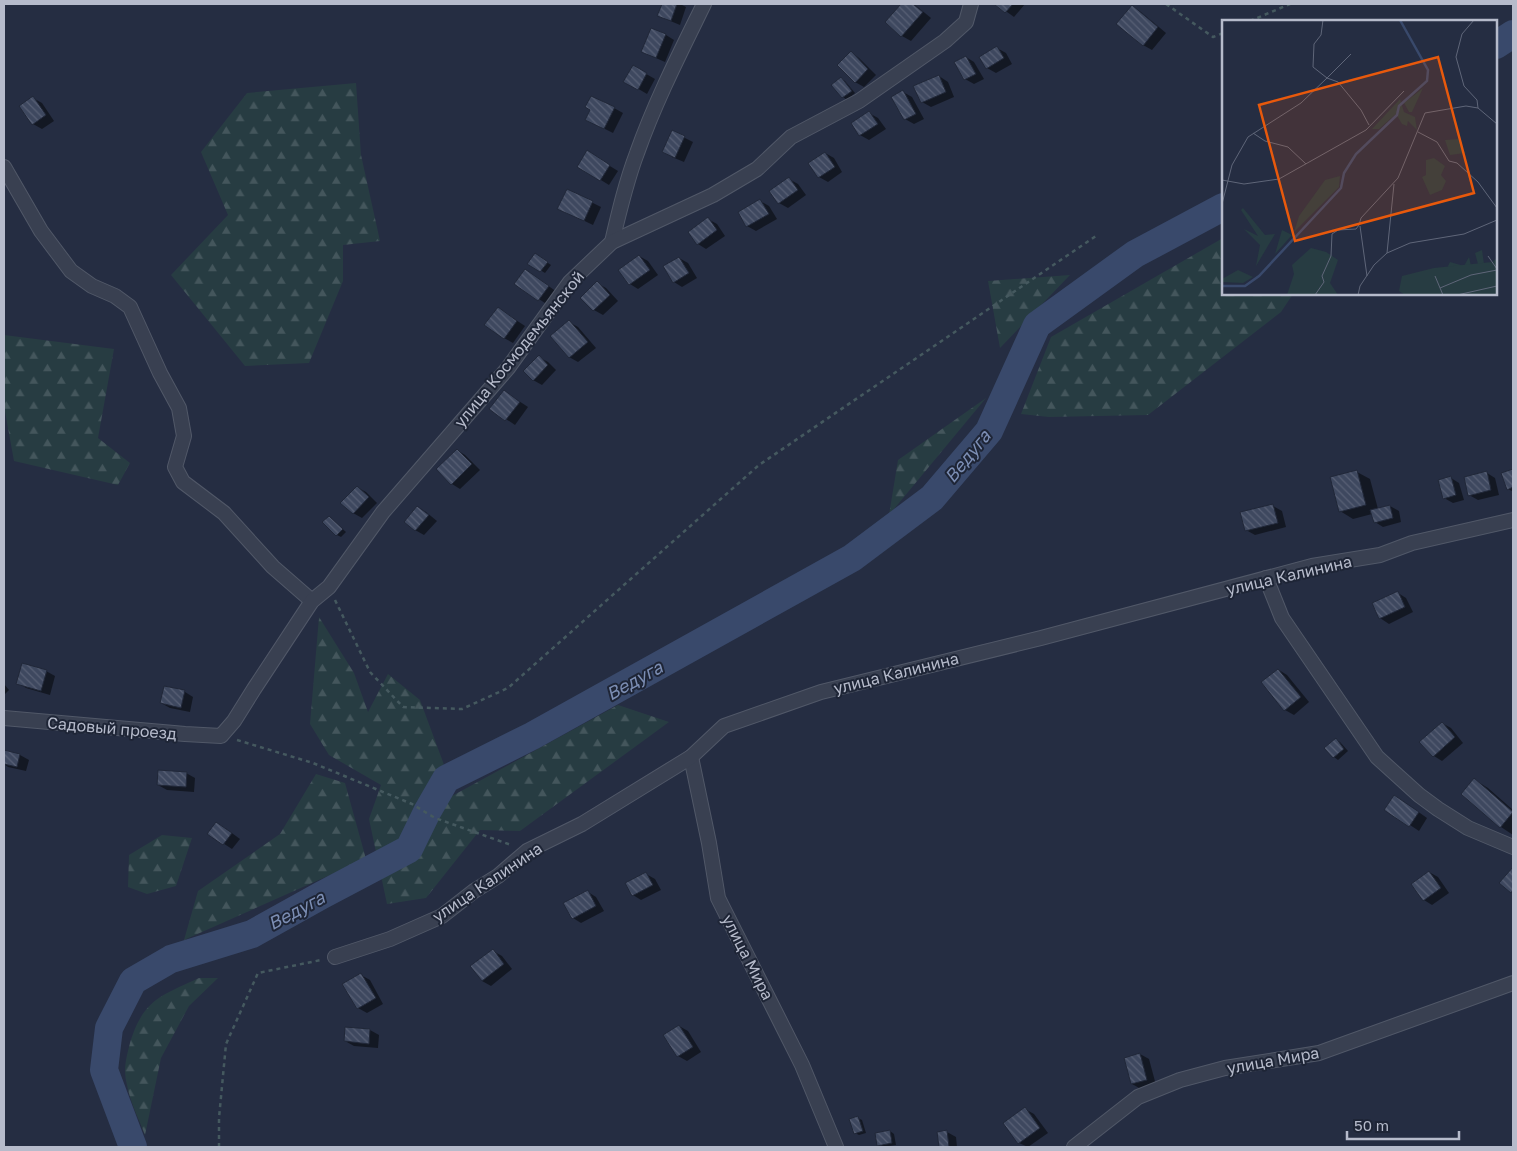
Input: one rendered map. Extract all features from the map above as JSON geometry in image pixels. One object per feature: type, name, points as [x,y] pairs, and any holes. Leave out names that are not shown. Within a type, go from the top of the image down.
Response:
[{"type":"street","points":[[612,242],[636,154],[667,80],[704,4]]},
{"type":"street","name":"улица Космодемьянской","points":[[221,736],[234,721],[312,601],[329,587],[384,512],[508,368],[570,282],[612,242],[713,195],[756,169],[790,137],[859,101],[945,41],[966,22],[971,4]]},
{"type":"street","points":[[4,167],[41,231],[71,271],[92,286],[115,296],[130,306],[160,374],[179,408],[184,436],[175,467],[183,482],[224,513],[273,567],[312,601]]},
{"type":"street","name":"улица Калинина","points":[[335,957],[390,940],[442,916],[474,891],[498,876],[527,851],[582,824],[691,757],[724,726],[821,692],[1041,638],[1312,566],[1380,555],[1412,543],[1513,520]]},
{"type":"street","points":[[1266,578],[1282,618],[1377,757],[1419,795],[1438,809],[1468,828],[1513,847]]},
{"type":"street","name":"Садовый проезд","points":[[4,718],[221,736]]},
{"type":"street","name":"улица Мира","points":[[691,757],[709,843],[718,898],[802,1065],[836,1147]]},
{"type":"street","name":"улица Мира","points":[[1074,1147],[1138,1097],[1180,1080],[1225,1068],[1319,1053],[1513,983]]},
{"type":"path","points":[[1166,4],[1213,37],[1222,33]]},
{"type":"path","points":[[1252,20],[1290,4]]},
{"type":"path","points":[[329,587],[370,672],[403,707],[462,709],[508,688],[759,465],[1096,236]]},
{"type":"path","points":[[221,736],[313,763],[412,804],[435,818],[527,851]]},
{"type":"path","points":[[219,1147],[219,1118],[226,1044],[258,973],[335,957]]},
{"type":"green space","points":[[356,83],[361,155],[380,241],[343,245],[343,281],[309,363],[245,366],[171,275],[228,215],[201,152],[247,93]]},
{"type":"green space","points":[[1222,239],[1222,295],[1292,295],[1281,312],[1148,415],[1049,417],[1021,414],[1051,337]]},
{"type":"green space","points":[[1070,275],[1000,348],[988,281]]},
{"type":"green space","points":[[4,335],[114,349],[98,438],[130,463],[118,485],[14,461],[4,406]]},
{"type":"green space","points":[[986,398],[889,515],[898,460]]},
{"type":"green space","points":[[319,617],[354,673],[368,712],[388,674],[420,700],[443,762],[452,796],[618,705],[669,722],[520,831],[480,830],[426,898],[387,904],[369,819],[381,785],[329,755],[310,724]]},
{"type":"green space","points":[[316,774],[345,783],[366,859],[184,940],[198,891],[280,834]]},
{"type":"green space","points":[[162,835],[192,838],[176,886],[147,894],[128,887],[129,855]]},
{"type":"green space","points":[[199,978],[218,978],[189,1006],[161,1058],[145,1135],[130,1098],[125,1074],[130,1043],[135,1029],[147,1008],[163,995]]},
{"type":"building","points":[[662,4],[677,4],[671,21],[657,16]]},
{"type":"building","points":[[901,4],[913,4],[923,12],[901,37],[885,22]]},
{"type":"building","points":[[994,4],[1013,4],[1005,13]]},
{"type":"building","points":[[1132,5],[1158,27],[1143,46],[1116,24]]},
{"type":"building","points":[[651,28],[666,34],[656,58],[641,52]]},
{"type":"building","points":[[997,46],[1004,58],[986,69],[979,57]]},
{"type":"building","points":[[851,51],[868,69],[855,83],[837,65]]},
{"type":"building","points":[[966,56],[976,74],[964,80],[954,62]]},
{"type":"building","points":[[633,65],[647,73],[638,90],[623,82]]},
{"type":"building","points":[[939,75],[946,92],[921,103],[913,86]]},
{"type":"building","points":[[841,77],[852,91],[842,98],[831,85]]},
{"type":"building","points":[[903,90],[916,114],[904,120],[891,97]]},
{"type":"building","points":[[33,96],[46,115],[32,125],[19,106]]},
{"type":"building","points":[[591,96],[615,107],[604,129],[585,120],[590,110],[585,107]]},
{"type":"building","points":[[869,111],[878,124],[859,136],[851,123]]},
{"type":"building","points":[[672,130],[685,136],[675,158],[662,152]]},
{"type":"building","points":[[587,150],[610,165],[600,181],[577,167]]},
{"type":"building","points":[[825,152],[835,167],[818,178],[808,163]]},
{"type":"building","points":[[789,177],[798,190],[778,204],[769,191]]},
{"type":"building","points":[[567,189],[593,201],[584,221],[557,209]]},
{"type":"building","points":[[760,199],[769,214],[746,227],[738,212]]},
{"type":"building","points":[[708,217],[717,230],[697,245],[688,232]]},
{"type":"building","points":[[535,253],[548,262],[540,272],[527,264]]},
{"type":"building","points":[[639,255],[650,270],[629,285],[618,270]]},
{"type":"building","points":[[679,257],[689,273],[673,283],[663,266]]},
{"type":"building","points":[[525,269],[549,286],[538,301],[514,284]]},
{"type":"building","points":[[597,281],[610,295],[593,311],[580,298]]},
{"type":"building","points":[[498,307],[517,321],[504,339],[484,325]]},
{"type":"building","points":[[569,320],[588,342],[569,358],[550,336]]},
{"type":"building","points":[[539,355],[548,365],[533,381],[523,371]]},
{"type":"building","points":[[504,390],[520,402],[505,421],[489,409]]},
{"type":"building","points":[[457,449],[472,464],[451,485],[436,469]]},
{"type":"building","points":[[1513,469],[1513,487],[1507,490],[1501,473]]},
{"type":"building","points":[[1357,470],[1366,505],[1339,512],[1330,477]]},
{"type":"building","points":[[1487,471],[1491,490],[1468,496],[1464,477]]},
{"type":"building","points":[[1451,476],[1456,495],[1443,499],[1438,480]]},
{"type":"building","points":[[357,486],[369,497],[353,514],[340,503]]},
{"type":"building","points":[[1273,504],[1278,523],[1245,531],[1240,512]]},
{"type":"building","points":[[1390,505],[1393,518],[1374,523],[1370,510]]},
{"type":"building","points":[[417,506],[429,515],[415,531],[404,522]]},
{"type":"building","points":[[329,516],[343,529],[336,536],[322,522]]},
{"type":"building","points":[[1398,591],[1405,607],[1379,619],[1372,603]]},
{"type":"building","points":[[22,663],[47,670],[41,691],[16,684]]},
{"type":"building","points":[[1278,669],[1301,697],[1284,711],[1261,682]]},
{"type":"building","points":[[164,686],[185,690],[181,708],[160,703]]},
{"type":"building","points":[[1442,722],[1455,737],[1433,757],[1419,742]]},
{"type":"building","points":[[1336,738],[1344,749],[1333,758],[1324,748]]},
{"type":"building","points":[[4,750],[20,754],[17,767],[4,764]]},
{"type":"building","points":[[158,770],[187,772],[186,787],[157,785]]},
{"type":"building","points":[[1474,778],[1513,812],[1500,828],[1461,794]]},
{"type":"building","points":[[1394,795],[1419,812],[1409,827],[1384,810]]},
{"type":"building","points":[[216,822],[232,833],[223,845],[207,834]]},
{"type":"building","points":[[1513,867],[1513,890],[1511,893],[1499,883]]},
{"type":"building","points":[[1429,871],[1441,888],[1423,901],[1411,884]]},
{"type":"building","points":[[646,872],[653,885],[632,896],[625,883]]},
{"type":"building","points":[[588,890],[596,906],[572,919],[563,903]]},
{"type":"building","points":[[493,949],[504,964],[482,981],[470,966]]},
{"type":"building","points":[[361,973],[376,998],[357,1009],[342,984]]},
{"type":"building","points":[[679,1025],[693,1047],[677,1057],[663,1035]]},
{"type":"building","points":[[345,1027],[370,1029],[369,1044],[344,1041]]},
{"type":"building","points":[[1140,1053],[1147,1080],[1131,1084],[1124,1058]]},
{"type":"building","points":[[1025,1107],[1040,1128],[1018,1144],[1003,1123]]},
{"type":"building","points":[[858,1116],[863,1131],[854,1134],[849,1119]]},
{"type":"building","points":[[890,1130],[892,1143],[877,1146],[875,1133]]},
{"type":"building","points":[[947,1130],[949,1147],[939,1147],[937,1132]]},
{"type":"waterway","name":"Ведуга","points":[[1497,44],[1513,34]]},
{"type":"waterway","name":"Ведуга","points":[[133,1147],[104,1070],[109,1028],[133,981],[171,959],[252,934],[409,849],[446,779],[532,736],[852,558],[932,498],[989,431],[1037,325],[1135,254],[1222,208]]}]
